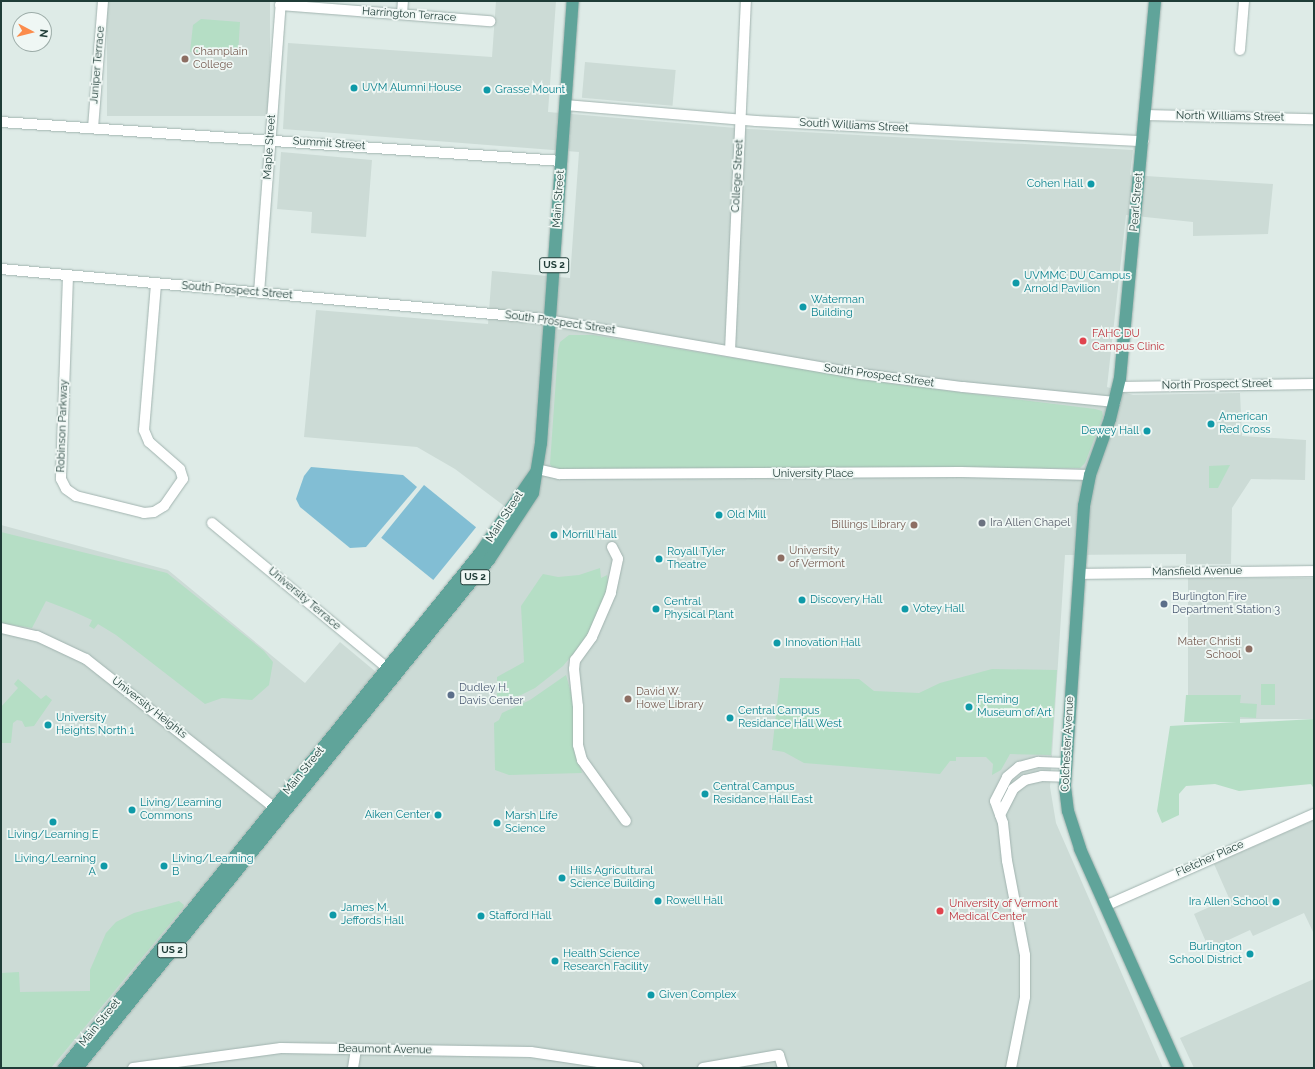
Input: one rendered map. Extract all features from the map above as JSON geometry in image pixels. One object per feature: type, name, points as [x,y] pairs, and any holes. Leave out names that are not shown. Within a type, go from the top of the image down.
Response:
[{"type":"main road","name":"Main Street","points":[[64,1068],[279,811],[392,672],[480,553],[537,469],[542,443],[573,1]]},
{"type":"main road","name":"Pearl Street","points":[[1115,402],[1119,387],[1156,1]]},
{"type":"main road","name":"Colchester Avenue","points":[[1115,402],[1090,475],[1084,506],[1065,796],[1071,827],[1178,1068]]},
{"type":"main road","name":"Main Street","points":[[77,1068],[279,811]]},
{"type":"street","name":"Juniper Terrace","points":[[93,128],[103,1]]},
{"type":"street","points":[[402,14],[403,1]]},
{"type":"street","name":"College Street","points":[[730,351],[746,1]]},
{"type":"street","points":[[1240,50],[1244,1]]},
{"type":"street","name":"Harrington Terrace","points":[[280,3],[490,21]]},
{"type":"street","name":"Maple Street","points":[[259,293],[280,3]]},
{"type":"street","name":"South Williams Street","points":[[565,105],[740,120],[1142,141]]},
{"type":"street","name":"North Williams Street","points":[[1145,115],[1314,119]]},
{"type":"street","name":"Summit Street","points":[[1,122],[561,161]]},
{"type":"street","name":"South Prospect Street","points":[[1,269],[550,320],[926,383],[1115,402]]},
{"type":"street","name":"Robinson Parkway","points":[[68,276],[61,480],[66,490],[76,496],[144,513],[154,512],[164,506],[183,479],[180,469],[152,445],[144,430],[156,284]]},
{"type":"street","name":"North Prospect Street","points":[[1119,387],[1314,384]]},
{"type":"street","name":"University Place","points":[[537,469],[558,474],[968,472],[1090,475]]},
{"type":"street","name":"University Terrace","points":[[212,523],[392,672]]},
{"type":"street","points":[[612,547],[618,559],[611,593],[592,637],[575,660],[574,669],[578,706],[578,745],[582,760],[626,821]]},
{"type":"street","name":"Mansfield Avenue","points":[[1079,574],[1314,571]]},
{"type":"street","name":"University Heights","points":[[1,628],[37,636],[86,659],[279,811]]},
{"type":"street","points":[[1011,1068],[1022,1014],[1025,969],[1022,931],[1009,876],[1000,815],[995,801],[1003,783],[1012,772],[1026,764],[1038,762],[1066,763]]},
{"type":"street","points":[[1000,815],[1013,789],[1025,780],[1042,776],[1066,777]]},
{"type":"street","name":"Fletcher Place","points":[[1105,906],[1314,814]]},
{"type":"street","name":"Beaumont Avenue","points":[[133,1068],[281,1048],[531,1052],[613,1066],[638,1068]]},
{"type":"street","points":[[353,1068],[356,1050]]},
{"type":"street","points":[[702,1068],[779,1055],[783,1068]]},
{"type":"shaded area","name":"Champlain College","points":[[107,1],[270,1],[270,116],[107,116]]},
{"type":"shaded area","name":"University of Vermont","points":[[496,1],[556,1],[548,112],[748,129],[1133,150],[1130,175],[1273,184],[1268,234],[1193,236],[1193,222],[1126,215],[1107,387],[1133,395],[1240,393],[1242,436],[1306,440],[1305,480],[1251,479],[1232,508],[1231,564],[1186,564],[1186,554],[1065,555],[1050,787],[1056,823],[1163,1068],[1,1068],[1,525],[168,570],[305,683],[340,642],[394,687],[496,561],[523,520],[455,469],[417,447],[304,437],[316,310],[488,324],[492,271],[570,278],[579,152],[283,129],[288,43],[492,57]]},
{"type":"shaded area","points":[[585,62],[676,70],[673,106],[582,98]]},
{"type":"shaded area","points":[[281,152],[372,160],[366,237],[311,233],[312,212],[277,209]]},
{"type":"shaded area","name":"Mater Christi School","points":[[1188,578],[1314,578],[1314,719],[1188,719]]},
{"type":"shaded area","points":[[1314,820],[1314,934],[1304,913],[1253,936],[1250,930],[1209,949],[1194,914],[1229,898],[1214,864]]},
{"type":"shaded area","points":[[1314,979],[1314,1068],[1194,1068],[1180,1038]]},
{"type":"green space","points":[[201,19],[240,22],[238,55],[190,52],[193,25]]},
{"type":"green space","points":[[569,335],[593,335],[893,384],[1095,409],[1102,411],[1103,416],[1085,463],[1080,468],[553,469],[550,464],[558,350],[560,342]]},
{"type":"green space","points":[[1230,465],[1218,488],[1209,488],[1209,466]]},
{"type":"green space","points":[[1,532],[167,573],[264,651],[273,662],[269,685],[252,700],[222,698],[205,704],[116,635],[98,624],[94,629],[89,626],[92,620],[72,611],[46,601],[32,628],[1,623]]},
{"type":"green space","points":[[600,568],[601,578],[607,575],[608,582],[611,581],[587,637],[563,666],[535,688],[521,695],[497,701],[497,677],[524,662],[521,606],[543,574],[558,577],[579,575]]},
{"type":"green space","points":[[992,669],[1057,670],[1051,755],[1010,754],[1001,770],[992,775],[993,764],[986,757],[956,757],[956,761],[950,761],[940,774],[804,763],[784,752],[772,750],[780,678],[859,679],[874,691],[919,693],[940,683]]},
{"type":"green space","points":[[566,675],[574,703],[576,752],[582,773],[509,775],[495,770],[494,723],[499,720],[502,713],[530,700]]},
{"type":"green space","points":[[18,679],[41,699],[46,695],[52,700],[34,726],[25,727],[22,721],[17,720],[13,723],[11,743],[2,743],[1,707],[18,688],[14,684]]},
{"type":"green space","points":[[1261,684],[1275,684],[1275,705],[1261,705]]},
{"type":"green space","points":[[1186,695],[1241,695],[1240,703],[1257,704],[1256,718],[1240,717],[1240,723],[1314,719],[1314,789],[1311,784],[1239,791],[1215,784],[1186,786],[1179,794],[1179,815],[1162,823],[1157,811],[1170,726],[1237,722],[1184,722]]},
{"type":"green space","points":[[179,901],[184,905],[183,908],[51,1068],[1,1068],[1,973],[19,972],[20,992],[90,991],[90,970],[106,933],[116,922],[134,913]]},
{"type":"water","points":[[311,467],[403,475],[417,487],[366,547],[350,548],[300,507],[296,499],[304,476]]},
{"type":"water","points":[[424,485],[476,527],[433,580],[381,538]]},
{"type":"place","name":"Champlain College","points":[[185,59]]},
{"type":"place","name":"UVM Alumni House","points":[[354,88]]},
{"type":"place","name":"Grasse Mount","points":[[487,90]]},
{"type":"place","name":"Cohen Hall","points":[[1091,184]]},
{"type":"place","name":"UVMMC DU Campus Arnold Pavilion","points":[[1016,283]]},
{"type":"place","name":"Waterman Building","points":[[803,307]]},
{"type":"place","name":"FAHC DU Campus Clinic","points":[[1083,341]]},
{"type":"place","name":"American Red Cross","points":[[1211,424]]},
{"type":"place","name":"Dewey Hall","points":[[1147,431]]},
{"type":"place","name":"Old Mill","points":[[719,515]]},
{"type":"place","name":"Ira Allen Chapel","points":[[982,523]]},
{"type":"place","name":"Billings Library","points":[[914,525]]},
{"type":"place","name":"Morrill Hall","points":[[554,535]]},
{"type":"place","name":"University of Vermont","points":[[781,558]]},
{"type":"place","name":"Royall Tyler Theatre","points":[[659,559]]},
{"type":"place","name":"Discovery Hall","points":[[802,600]]},
{"type":"place","name":"Burlington Fire Department Station 3","points":[[1164,604]]},
{"type":"place","name":"Central Physical Plant","points":[[656,609]]},
{"type":"place","name":"Votey Hall","points":[[905,609]]},
{"type":"place","name":"Innovation Hall","points":[[777,643]]},
{"type":"place","name":"Mater Christi School","points":[[1249,649]]},
{"type":"place","name":"Dudley H. Davis Center","points":[[451,695]]},
{"type":"place","name":"David W. Howe Library","points":[[628,699]]},
{"type":"place","name":"Fleming Museum of Art","points":[[969,707]]},
{"type":"place","name":"Central Campus Residance Hall West","points":[[730,718]]},
{"type":"place","name":"University Heights North 1","points":[[48,725]]},
{"type":"place","name":"Central Campus Residance Hall East","points":[[705,794]]},
{"type":"place","name":"Living/Learning Commons","points":[[132,810]]},
{"type":"place","name":"Aiken Center","points":[[438,815]]},
{"type":"place","name":"Living/Learning E","points":[[53,822]]},
{"type":"place","name":"Marsh Life Science","points":[[497,823]]},
{"type":"place","name":"Living/Learning A","points":[[104,866]]},
{"type":"place","name":"Living/Learning B","points":[[164,866]]},
{"type":"place","name":"Hills Agricultural Science Building","points":[[562,878]]},
{"type":"place","name":"Rowell Hall","points":[[658,901]]},
{"type":"place","name":"Ira Allen School","points":[[1276,902]]},
{"type":"place","name":"University of Vermont Medical Center","points":[[940,911]]},
{"type":"place","name":"James M. Jeffords Hall","points":[[333,915]]},
{"type":"place","name":"Stafford Hall","points":[[481,916]]},
{"type":"place","name":"Burlington School District","points":[[1250,954]]},
{"type":"place","name":"Health Science Research Facility","points":[[555,961]]},
{"type":"place","name":"Given Complex","points":[[651,995]]}]
